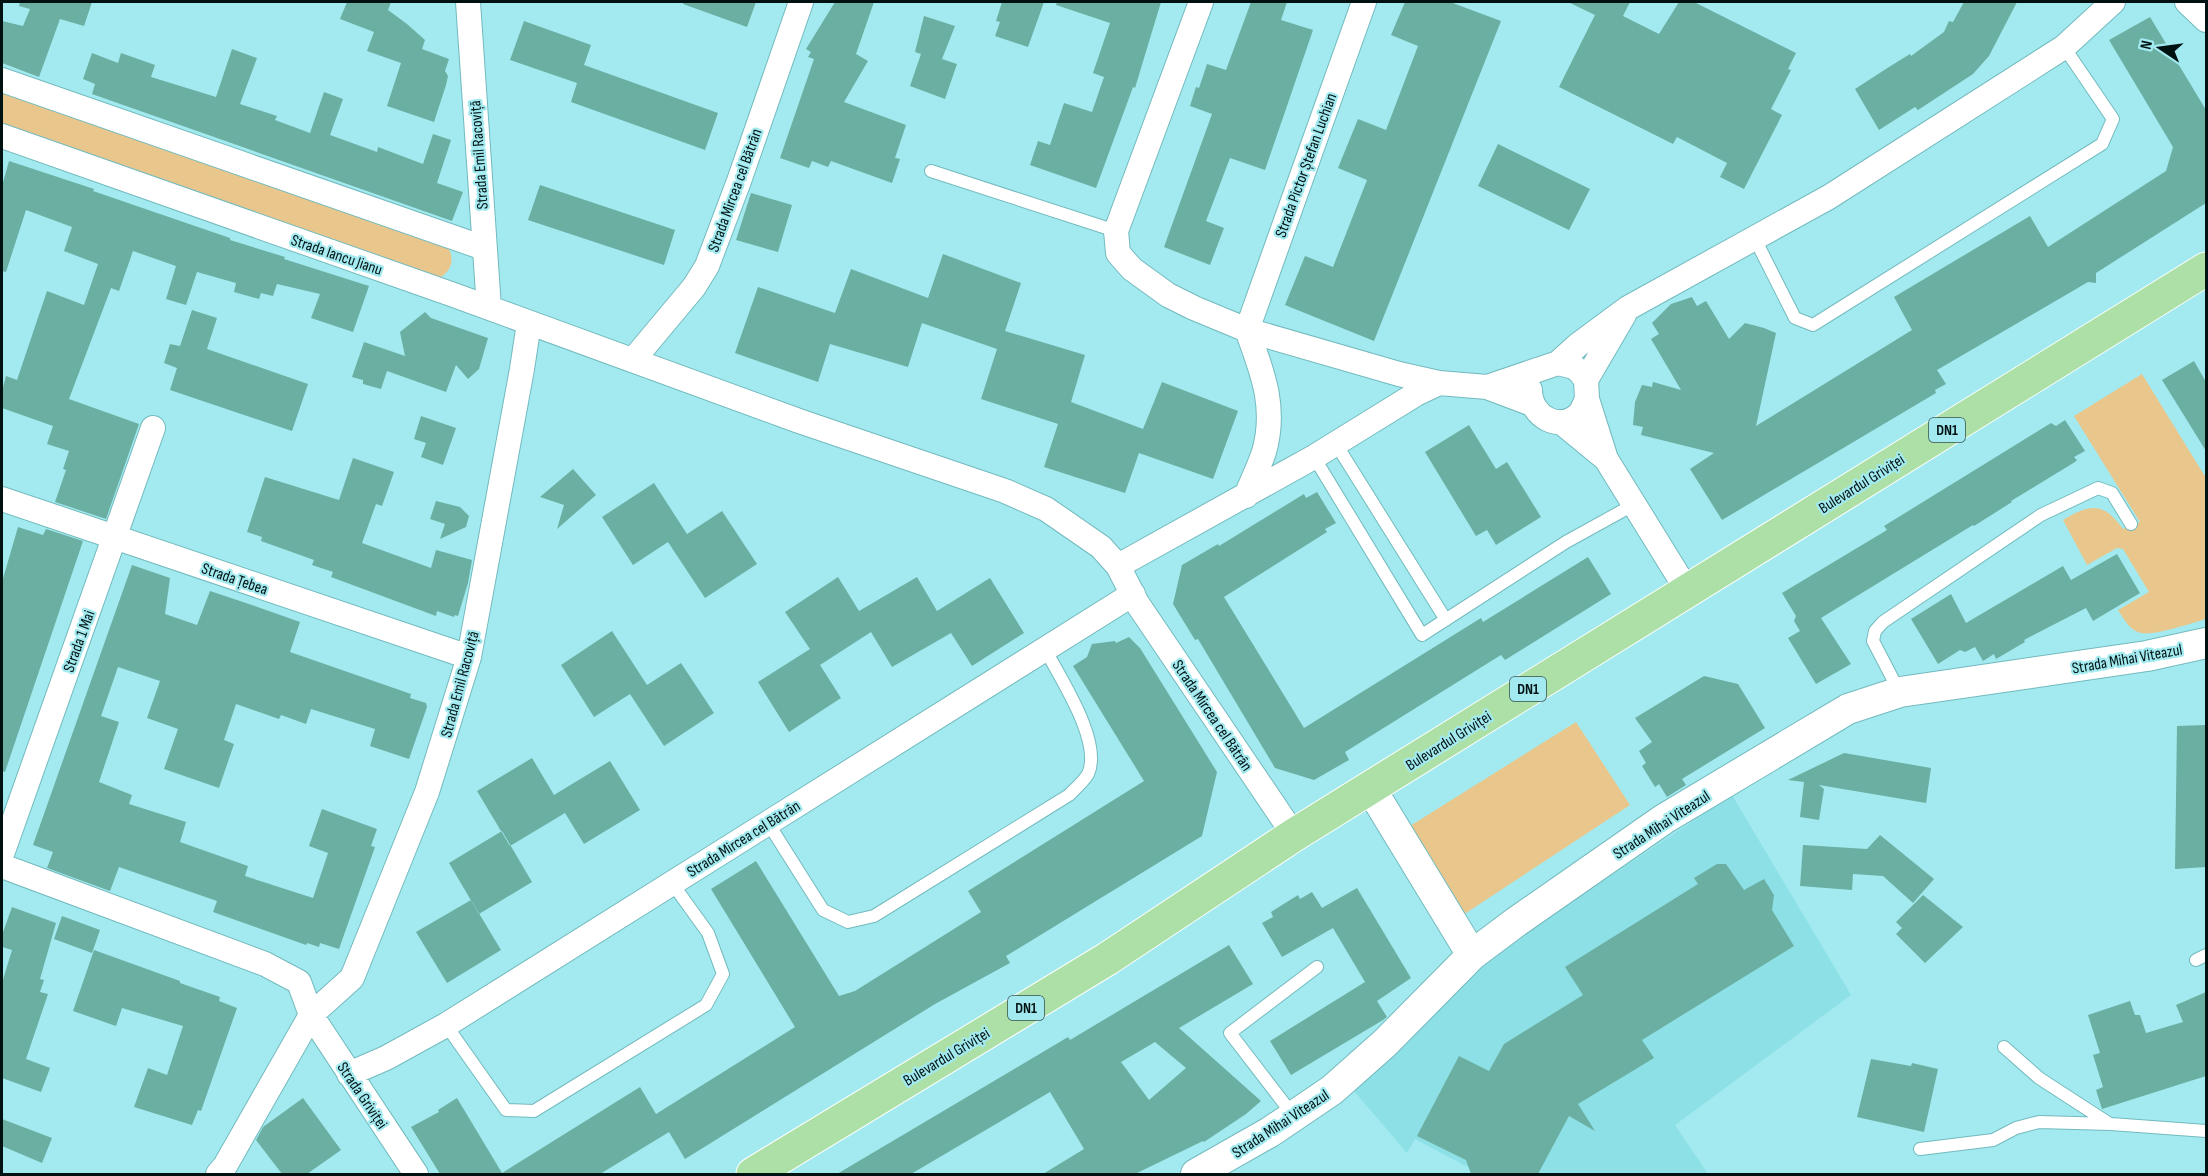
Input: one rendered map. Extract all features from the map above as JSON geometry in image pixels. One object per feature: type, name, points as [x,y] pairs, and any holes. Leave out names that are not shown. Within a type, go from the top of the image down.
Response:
[{"type":"main road","name":"Bulevardul Griviței","points":[[753,1174],[1107,959],[1294,835],[2206,269]]},
{"type":"street","name":"Strada Emil Racoviță","points":[[468,2],[489,308]]},
{"type":"street","name":"Strada Mircea cel Bătrân","points":[[633,360],[694,286],[706,266],[735,191],[801,2]]},
{"type":"street","points":[[1201,2],[1116,231],[1118,253],[1132,269],[1168,295],[1246,330],[1399,374],[1439,382],[1488,387],[1532,404]]},
{"type":"street","name":"Strada Pictor Ștefan Luchian","points":[[1246,330],[1364,2]]},
{"type":"street","points":[[1606,459],[1561,422],[1543,417],[1532,404],[1529,393],[1531,382],[1550,365],[1628,308],[1829,197],[2064,47],[2113,2]]},
{"type":"street","points":[[2187,2],[2206,20]]},
{"type":"street","points":[[2,80],[484,248]]},
{"type":"street","name":"Strada Iancu Jianu","points":[[2,136],[671,374]]},
{"type":"street","points":[[1561,422],[1571,419],[1581,411],[1586,389],[1628,308]]},
{"type":"street","name":"Strada Emil Racoviță","points":[[218,1174],[225,1166],[311,1015],[352,978],[427,792],[469,657],[529,323]]},
{"type":"street","points":[[1246,330],[1262,370],[1269,399],[1269,425],[1264,451],[1246,496]]},
{"type":"street","points":[[1488,387],[1550,365],[1574,367],[1586,389],[1606,459],[1687,590]]},
{"type":"street","name":"Strada Mircea cel Bătrân","points":[[671,374],[799,421],[1005,491],[1046,509],[1101,548],[1119,566],[1133,594],[1294,835]]},
{"type":"street","points":[[1119,566],[1314,457],[1439,382]]},
{"type":"street","name":"Strada 1 Mai","points":[[2,854],[153,428]]},
{"type":"street","name":"Strada Țebea","points":[[2,499],[469,657]]},
{"type":"street","name":"Strada Mircea cel Bătrân","points":[[349,1074],[386,1058],[446,1025],[1133,594]]},
{"type":"street","name":"Strada Mihai Viteazul","points":[[1196,1174],[1294,1116],[1332,1090],[1385,1043],[1472,955],[1516,922],[1664,819],[1848,709],[1900,692],[2147,657],[2206,643]]},
{"type":"street","points":[[1371,789],[1472,955]]},
{"type":"street","points":[[2,866],[265,964],[299,982],[311,1015]]},
{"type":"street","name":"Strada Griviței","points":[[311,1015],[416,1174]]},
{"type":"lane","points":[[1754,237],[1795,318],[1813,325],[2102,144],[2113,119],[2064,47]]},
{"type":"lane","points":[[931,171],[1116,231]]},
{"type":"lane","points":[[1336,444],[1446,620]]},
{"type":"lane","points":[[1314,457],[1422,635],[1566,542],[1633,505]]},
{"type":"lane","points":[[1900,692],[1873,641],[1875,631],[1883,622],[2041,515],[2098,488],[2112,493],[2131,524]]},
{"type":"lane","points":[[768,823],[823,910],[848,922],[874,916],[1069,795],[1088,774],[1092,753],[1088,732],[1045,649]]},
{"type":"lane","points":[[446,1025],[506,1110],[534,1111],[706,1005],[723,974],[708,933],[672,883]]},
{"type":"lane","points":[[1294,1116],[1230,1033],[1317,967]]},
{"type":"lane","points":[[2004,1047],[2039,1078],[2111,1124]]},
{"type":"lane","points":[[1920,1149],[1994,1140],[2016,1128],[2039,1122],[2111,1124],[2206,1131]]},
{"type":"shaded area","points":[[2,86],[449,249],[452,258],[450,266],[446,273],[438,279],[2,128]]},
{"type":"shaded area","points":[[2142,374],[2206,478],[2206,619],[2155,633],[2141,633],[2134,630],[2118,610],[2149,592],[2123,549],[2117,548],[2087,565],[2063,520],[2089,508],[2096,508],[2109,514],[2123,529],[2140,522],[2074,416]]},
{"type":"shaded area","points":[[1576,722],[1630,805],[1463,915],[1410,826]]},
{"type":"shaded area","points":[[1732,795],[1851,995],[1675,1125],[1708,1174],[1481,1174],[1415,1139],[1407,1153],[1354,1091],[1469,970]]},
{"type":"building","points":[[20,2],[92,2],[84,26],[60,19],[39,77],[2,63],[2,21],[23,26],[30,9],[19,6]]},
{"type":"building","points":[[347,2],[391,2],[388,10],[425,40],[422,49],[449,59],[445,71],[448,76],[446,85],[434,122],[387,106],[401,63],[367,51],[374,32],[340,19]]},
{"type":"building","points":[[684,2],[756,2],[747,27],[683,4]]},
{"type":"building","points":[[835,2],[874,2],[856,54],[868,61],[844,102],[906,125],[895,158],[900,159],[892,183],[831,161],[828,167],[812,161],[809,168],[780,158],[814,59],[808,57],[811,52],[806,49]]},
{"type":"building","points":[[1002,2],[1044,2],[1028,47],[995,36],[1000,22],[996,21]]},
{"type":"building","points":[[1057,2],[1161,2],[1135,88],[1133,87],[1096,188],[1030,165],[1038,141],[1050,145],[1064,103],[1092,112],[1104,77],[1093,73],[1110,23],[1056,5]]},
{"type":"building","points":[[1251,2],[1287,2],[1281,20],[1313,30],[1265,170],[1230,158],[1206,221],[1224,228],[1210,265],[1164,247],[1212,114],[1190,106],[1196,87],[1199,88],[1207,64],[1226,70]]},
{"type":"building","points":[[1405,2],[1450,2],[1501,21],[1374,341],[1285,305],[1305,256],[1333,267],[1367,180],[1338,168],[1358,119],[1386,130],[1418,46],[1391,35]]},
{"type":"building","points":[[1568,2],[1630,2],[1623,16],[1659,34],[1679,2],[1694,2],[1796,53],[1788,69],[1791,70],[1771,109],[1782,115],[1744,189],[1720,177],[1727,163],[1677,137],[1673,144],[1559,87],[1595,15]]},
{"type":"building","points":[[1964,2],[2017,2],[1989,56],[1973,74],[1918,110],[1915,107],[1879,130],[1855,89],[1910,54],[1911,56],[1944,32],[1949,21],[1953,22]]},
{"type":"building","points":[[924,16],[955,26],[942,59],[957,64],[945,99],[910,86],[921,54],[915,52]]},
{"type":"building","points":[[2150,17],[2206,110],[2206,203],[2096,273],[2096,283],[2088,282],[1937,370],[1946,384],[1935,390],[1936,393],[1722,520],[1690,469],[1714,453],[1641,435],[1643,427],[1633,425],[1635,402],[1642,385],[1652,387],[1653,382],[1681,390],[1651,339],[1659,334],[1652,323],[1671,304],[1692,297],[1697,306],[1706,301],[1729,339],[1745,323],[1776,333],[1756,426],[1912,330],[1894,297],[2030,216],[2048,247],[2166,171],[2173,147],[2109,40]]},
{"type":"building","points":[[524,21],[591,45],[584,65],[718,113],[705,150],[571,102],[577,83],[510,60]]},
{"type":"building","points":[[232,49],[257,58],[240,104],[277,116],[275,120],[310,133],[324,92],[343,99],[330,135],[377,152],[378,147],[423,164],[433,134],[451,140],[437,183],[463,192],[452,221],[92,94],[95,84],[83,79],[92,53],[118,63],[121,53],[155,65],[151,77],[216,97]]},
{"type":"building","points":[[1498,144],[1590,189],[1569,230],[1478,186]]},
{"type":"building","points":[[9,161],[94,189],[93,191],[230,238],[230,240],[285,257],[284,259],[369,286],[353,332],[311,318],[320,294],[277,284],[273,296],[261,293],[259,299],[234,292],[236,283],[197,272],[186,305],[166,299],[176,266],[133,251],[119,291],[111,288],[69,399],[139,424],[106,519],[55,502],[66,470],[63,469],[69,451],[47,444],[53,426],[2,408],[2,391],[6,376],[17,380],[47,291],[84,305],[98,264],[64,251],[72,227],[26,210],[6,272],[2,271],[2,186]]},
{"type":"building","points":[[540,185],[675,230],[664,265],[528,220]]},
{"type":"building","points":[[751,193],[792,205],[778,252],[736,240]]},
{"type":"building","points":[[943,254],[1021,283],[1005,331],[1085,355],[1071,402],[1143,429],[1162,382],[1238,411],[1213,479],[1139,453],[1125,493],[1044,467],[1058,424],[981,399],[997,349],[922,323],[908,367],[830,344],[818,382],[735,353],[758,287],[835,313],[851,269],[928,298]]},
{"type":"building","points":[[192,310],[217,318],[207,349],[308,384],[292,431],[170,390],[177,368],[164,363],[170,344],[180,346]]},
{"type":"building","points":[[425,312],[431,318],[488,338],[479,369],[468,379],[456,365],[446,392],[387,371],[381,389],[363,384],[363,380],[352,377],[364,342],[405,356],[400,332]]},
{"type":"building","points":[[2194,361],[2206,382],[2206,451],[2162,380]]},
{"type":"building","points":[[421,416],[456,428],[443,465],[421,457],[426,443],[414,439]]},
{"type":"building","points":[[2065,420],[2085,451],[2074,457],[2077,460],[2075,462],[1821,618],[1851,664],[1816,684],[1788,638],[1800,631],[1794,621],[1796,616],[1782,593],[1887,530],[1884,526],[2051,423],[2056,426]]},
{"type":"building","points":[[1469,425],[1496,469],[1507,462],[1541,517],[1496,545],[1487,530],[1476,536],[1425,452]]},
{"type":"building","points":[[353,458],[394,472],[382,506],[376,504],[362,543],[431,568],[436,550],[472,560],[458,616],[454,617],[437,611],[436,616],[331,577],[333,572],[312,565],[314,560],[261,541],[262,537],[247,532],[265,477],[339,500]]},
{"type":"building","points":[[573,469],[596,495],[557,529],[564,505],[540,497]]},
{"type":"building","points":[[654,483],[687,534],[722,511],[757,564],[705,598],[668,542],[633,565],[602,517]]},
{"type":"building","points":[[1317,492],[1336,523],[1325,529],[1327,532],[1224,597],[1304,728],[1481,618],[1483,622],[1588,557],[1611,594],[1505,660],[1501,655],[1345,752],[1349,760],[1314,780],[1275,768],[1198,639],[1195,640],[1173,604],[1182,565],[1218,544],[1219,546],[1304,494],[1306,498]]},
{"type":"building","points":[[436,501],[460,507],[469,516],[466,527],[440,539],[445,524],[430,519]]},
{"type":"building","points":[[18,527],[43,535],[46,529],[83,541],[5,772],[2,771],[2,582]]},
{"type":"building","points":[[2117,554],[2140,593],[2093,621],[2086,608],[2024,640],[2025,642],[1996,659],[1994,654],[1983,661],[1975,647],[1965,652],[1960,650],[1938,664],[1911,619],[1951,594],[1966,623],[2063,566],[2071,580]]},
{"type":"building","points":[[132,565],[170,578],[165,614],[197,625],[210,591],[243,602],[300,622],[290,652],[411,694],[410,698],[426,703],[427,707],[409,759],[370,746],[375,729],[311,709],[306,724],[281,715],[279,719],[236,704],[224,740],[234,744],[219,788],[164,769],[178,729],[147,718],[160,681],[118,667],[101,716],[119,722],[99,782],[132,795],[129,804],[186,822],[180,842],[248,866],[245,876],[313,898],[328,853],[309,846],[322,809],[377,829],[371,846],[375,847],[339,949],[320,943],[319,947],[307,943],[306,945],[213,912],[217,901],[119,867],[110,891],[47,868],[53,852],[33,845]]},
{"type":"building","points":[[838,577],[859,611],[917,577],[937,611],[990,578],[1024,633],[972,666],[951,633],[892,667],[871,632],[820,665],[841,698],[789,732],[758,682],[810,649],[785,612]]},
{"type":"building","points":[[612,631],[647,685],[681,663],[714,713],[664,746],[630,694],[594,717],[561,665]]},
{"type":"building","points":[[1129,637],[1140,648],[1217,772],[1202,836],[1006,956],[1010,963],[935,1004],[685,1159],[669,1132],[600,1174],[440,1174],[411,1127],[439,1112],[438,1110],[457,1098],[502,1173],[640,1087],[656,1114],[795,1027],[711,889],[756,861],[839,996],[855,991],[981,912],[968,891],[1144,781],[1073,666],[1087,657],[1092,644],[1115,641],[1116,643]]},
{"type":"building","points":[[1704,676],[1738,684],[1765,728],[1682,779],[1686,785],[1667,797],[1659,784],[1655,787],[1642,766],[1646,763],[1639,751],[1652,742],[1635,718]]},
{"type":"building","points":[[2206,725],[2206,867],[2175,869],[2177,726]]},
{"type":"building","points":[[1844,753],[1931,768],[1926,803],[1819,785],[1824,789],[1819,820],[1800,817],[1804,782],[1788,780]]},
{"type":"building","points":[[532,758],[554,795],[610,761],[640,810],[584,844],[565,813],[510,846],[477,791]]},
{"type":"building","points":[[502,831],[532,882],[479,914],[449,863]]},
{"type":"building","points":[[1880,835],[1934,879],[1913,903],[1883,876],[1853,874],[1852,890],[1800,886],[1803,845],[1867,849]]},
{"type":"building","points":[[1717,864],[1726,864],[1744,890],[1764,879],[1774,895],[1772,910],[1794,946],[1642,1040],[1654,1058],[1578,1104],[1595,1131],[1569,1116],[1538,1174],[1471,1174],[1466,1160],[1417,1136],[1459,1056],[1489,1071],[1504,1044],[1583,995],[1565,967],[1698,884],[1694,878]]},
{"type":"building","points":[[1357,888],[1411,978],[1377,1001],[1387,1017],[1291,1075],[1270,1041],[1365,982],[1333,928],[1282,957],[1262,923],[1273,917],[1271,912],[1298,895],[1300,899],[1312,892],[1322,908]]},
{"type":"building","points":[[1923,895],[1963,927],[1925,963],[1896,934],[1902,928],[1896,922]]},
{"type":"building","points":[[471,900],[501,950],[447,983],[416,932]]},
{"type":"building","points":[[12,907],[56,923],[40,979],[44,980],[40,992],[48,994],[26,1059],[50,1068],[41,1092],[2,1078],[2,983],[12,950],[2,947],[2,935]]},
{"type":"building","points":[[62,916],[100,930],[92,953],[54,939]]},
{"type":"building","points":[[1229,945],[1253,984],[1179,1028],[1261,1101],[1204,1142],[1135,1174],[1043,1174],[1084,1149],[1050,1092],[911,1174],[837,1174],[1068,1037],[1070,1040]],"holes":[[[1155,1042],[1186,1068],[1149,1100],[1121,1062]]]},
{"type":"building","points":[[94,950],[220,997],[219,1001],[237,1008],[201,1111],[198,1110],[192,1125],[134,1107],[148,1068],[167,1075],[183,1026],[122,1008],[116,1026],[73,1011]]},
{"type":"building","points":[[2206,992],[2206,1076],[2102,1109],[2096,1090],[2103,1087],[2093,1055],[2100,1053],[2088,1015],[2130,1001],[2135,1015],[2140,1015],[2146,1033],[2183,1022],[2176,1005]]},
{"type":"building","points":[[1871,1059],[1911,1066],[1912,1063],[1938,1069],[1924,1132],[1857,1117]]},
{"type":"building","points":[[303,1098],[341,1150],[307,1174],[282,1174],[256,1140],[263,1127]]},
{"type":"building","points":[[2,1119],[52,1138],[42,1163],[2,1146]]}]
